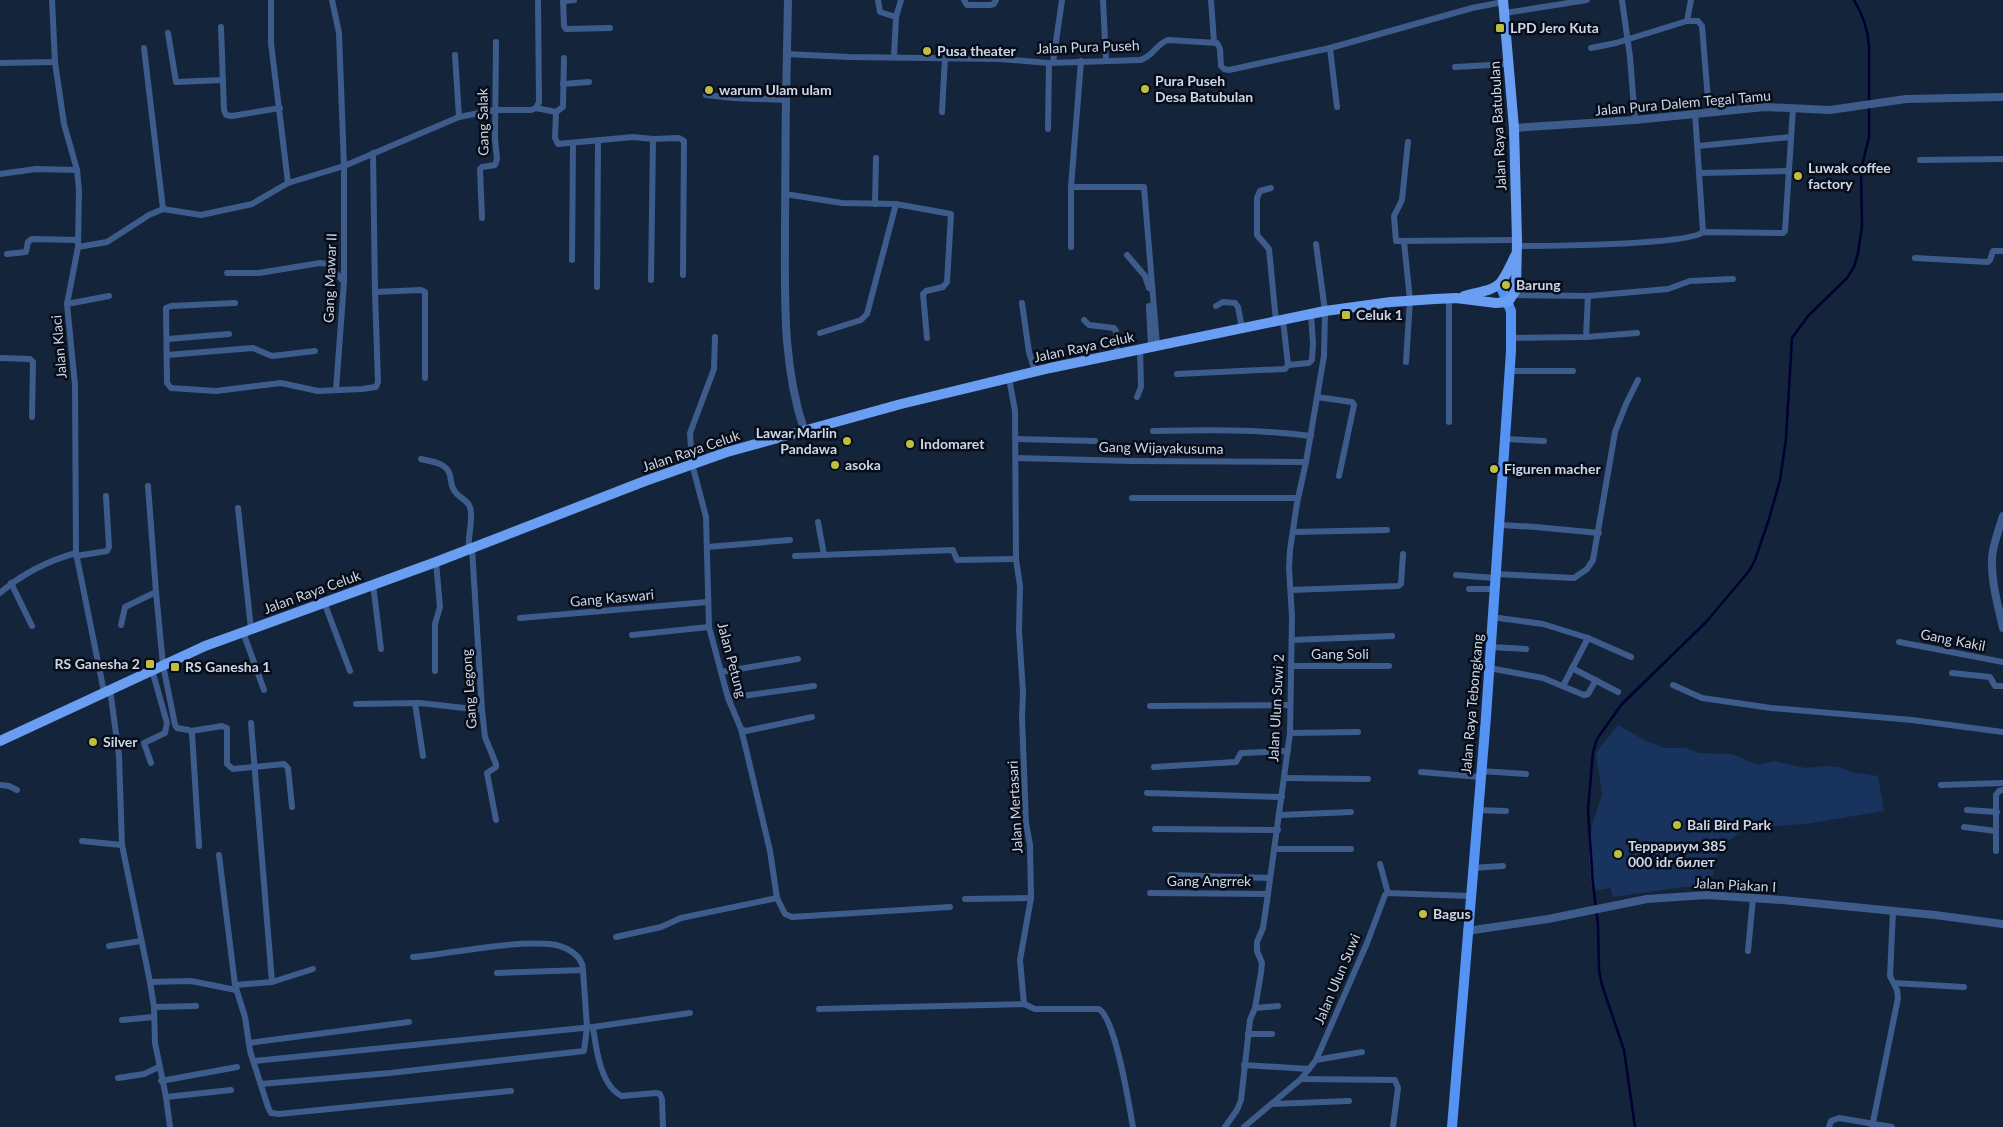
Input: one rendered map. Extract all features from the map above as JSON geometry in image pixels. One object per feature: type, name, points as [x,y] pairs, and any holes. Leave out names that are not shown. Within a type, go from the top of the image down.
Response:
[{"type":"highway","name":"Jalan Raya Batubulan","points":[[1503,1],[1514,128],[1517,246],[1516,290],[1511,299]]},
{"type":"highway","name":"Jalan Raya Batubulan","points":[[1500,285],[1517,246]]},
{"type":"highway","name":"Jalan Raya Celuk","points":[[1453,298],[1492,289],[1500,285]]},
{"type":"highway","name":"Jalan Raya Celuk","points":[[0,741],[107,691],[153,674],[163,665],[247,630],[436,562],[692,464],[804,430],[1035,371],[1325,311],[1410,300],[1453,298],[1496,303],[1511,299]]},
{"type":"main road","name":"Jalan Raya Tebongkang","points":[[1452,1127],[1490,668],[1512,338],[1511,299],[1500,285]]},
{"type":"street","name":"Jalan Klaci","points":[[52,0],[55,62],[64,124],[77,170],[78,243],[68,304],[75,385],[76,554],[107,691],[119,756],[122,844],[150,982],[159,1067],[170,1127]]},
{"type":"street","points":[[271,0],[271,43],[288,183]]},
{"type":"street","name":"Gang Mawar II","points":[[332,0],[338,34],[344,166],[344,282],[336,390]]},
{"type":"street","points":[[536,108],[539,102],[538,0]]},
{"type":"street","points":[[574,0],[564,0],[564,26],[566,29],[610,28]]},
{"type":"street","points":[[788,0],[785,194],[787,357],[793,391],[804,430]]},
{"type":"street","points":[[878,0],[880,12],[896,17]]},
{"type":"street","points":[[894,57],[896,17],[901,0]]},
{"type":"street","points":[[964,0],[967,4],[990,6],[996,0]]},
{"type":"street","points":[[1048,128],[1051,63],[1062,0]]},
{"type":"street","points":[[1103,0],[1106,60]]},
{"type":"street","points":[[1211,0],[1214,42],[1220,47],[1221,66],[1226,69],[1330,48],[1503,1]]},
{"type":"street","points":[[1504,13],[1588,0]]},
{"type":"street","points":[[1622,0],[1633,77],[1636,120]]},
{"type":"street","points":[[1688,21],[1691,0]]},
{"type":"street","points":[[1591,48],[1616,44],[1627,39],[1695,20],[1701,25],[1710,112]]},
{"type":"street","points":[[221,27],[224,110],[229,116],[280,108]]},
{"type":"street","points":[[168,33],[176,82],[223,80]]},
{"type":"street","name":"Jalan Pura Puseh","points":[[786,54],[849,57],[999,59],[1051,63],[1145,59],[1163,42],[1168,40],[1214,42]]},
{"type":"street","name":"Gang Salak","points":[[482,218],[480,169],[495,165],[497,159],[495,110],[496,42]]},
{"type":"street","points":[[144,48],[163,209]]},
{"type":"street","points":[[1330,48],[1337,107]]},
{"type":"street","points":[[455,55],[459,117]]},
{"type":"street","points":[[6,254],[26,252],[28,242],[32,239],[78,243],[107,242],[149,215],[163,209],[201,215],[252,204],[288,183],[344,166],[459,117],[495,110],[531,110],[536,108],[556,112],[563,107],[564,58]]},
{"type":"street","points":[[942,112],[945,58]]},
{"type":"street","points":[[1071,247],[1071,187],[1081,61]]},
{"type":"street","points":[[0,63],[55,62]]},
{"type":"street","points":[[1455,67],[1509,64]]},
{"type":"street","points":[[563,84],[589,82]]},
{"type":"street","points":[[706,95],[786,100]]},
{"type":"street","name":"Jalan Pura Dalem Tegal Tamu","points":[[1514,128],[1636,120],[1765,107],[1830,110],[1920,98],[2003,97]]},
{"type":"street","points":[[1408,142],[1402,200],[1394,219],[1396,241],[1517,246],[1635,242],[1693,236],[1703,232],[1783,233],[1785,230],[1793,108]]},
{"type":"street","points":[[556,112],[556,141],[560,144],[633,137],[653,139],[679,138],[684,140],[683,275]]},
{"type":"street","points":[[1695,113],[1703,232]]},
{"type":"street","points":[[1698,146],[1791,137]]},
{"type":"street","points":[[651,280],[653,139]]},
{"type":"street","points":[[597,287],[598,140]]},
{"type":"street","points":[[572,260],[573,143]]},
{"type":"street","points":[[235,303],[168,306],[166,310],[168,339],[167,383],[174,390],[216,391],[281,383],[311,390],[376,387],[378,384],[373,153]]},
{"type":"street","points":[[875,204],[876,158]]},
{"type":"street","points":[[1920,160],[2003,160]]},
{"type":"street","points":[[0,174],[36,169],[77,170]]},
{"type":"street","points":[[1700,173],[1788,172]]},
{"type":"street","points":[[1071,187],[1144,187],[1154,346]]},
{"type":"street","points":[[1271,188],[1260,191],[1257,198],[1256,235],[1270,249],[1288,366]]},
{"type":"street","points":[[785,194],[842,203],[896,204],[951,214],[947,282],[944,287],[926,291],[923,294],[927,338]]},
{"type":"street","points":[[820,333],[861,320],[867,314],[896,204]]},
{"type":"street","points":[[1404,242],[1410,300],[1406,362]]},
{"type":"street","name":"Jalan Ulun Suwi 2","points":[[1224,1127],[1240,1105],[1248,1034],[1262,968],[1257,950],[1258,942],[1263,928],[1290,733],[1292,640],[1289,568],[1298,498],[1311,436],[1324,356],[1325,311],[1316,244]]},
{"type":"street","points":[[1915,258],[1988,262],[1993,251],[2003,251]]},
{"type":"street","points":[[1127,255],[1145,276],[1148,283],[1154,346]]},
{"type":"street","points":[[227,273],[259,273],[320,263],[328,264],[344,282]]},
{"type":"street","points":[[1511,299],[1588,296],[1668,289],[1690,282],[1734,279]]},
{"type":"street","points":[[375,292],[421,290],[425,292],[425,378]]},
{"type":"street","points":[[68,304],[110,296]]},
{"type":"street","points":[[1586,337],[1588,296]]},
{"type":"street","points":[[1449,422],[1453,298]]},
{"type":"street","points":[[1216,306],[1223,302],[1235,303],[1238,307],[1241,323]]},
{"type":"street","points":[[1022,303],[1029,352],[1035,371]]},
{"type":"street","points":[[1177,374],[1285,369],[1288,366],[1309,363],[1312,360],[1313,343],[1311,314]]},
{"type":"street","points":[[1084,320],[1089,325],[1114,328],[1116,331],[1116,354]]},
{"type":"street","points":[[1512,338],[1586,337],[1636,333]]},
{"type":"street","points":[[168,339],[229,334]]},
{"type":"street","name":"Jalan Petung","points":[[715,337],[714,370],[691,428],[692,464],[706,517],[709,627],[728,698],[741,729],[770,851],[778,898]]},
{"type":"street","points":[[167,355],[254,348],[272,356],[314,351]]},
{"type":"street","points":[[1137,397],[1141,387],[1140,348]]},
{"type":"street","points":[[0,358],[30,359],[33,362],[32,417]]},
{"type":"street","points":[[1510,371],[1573,371]]},
{"type":"street","name":"Jalan Mertasari","points":[[1009,378],[1015,411],[1016,559],[1020,586],[1019,631],[1023,692],[1022,718],[1026,823],[1030,845],[1030,898],[1020,960],[1024,1004]]},
{"type":"street","points":[[1456,575],[1495,580],[1574,578],[1587,569],[1593,560],[1615,432],[1638,380]]},
{"type":"street","points":[[1317,397],[1352,402],[1354,405],[1339,476]]},
{"type":"street","points":[[1153,431],[1233,429],[1277,431],[1311,436]]},
{"type":"street","points":[[1016,439],[1095,441]]},
{"type":"street","points":[[1505,439],[1544,441]]},
{"type":"street","name":"Gang Wijayakusuma","points":[[1016,458],[1306,462]]},
{"type":"street","name":"Gang Legong","points":[[421,459],[442,464],[449,472],[454,490],[470,507],[471,532],[468,543],[471,548],[482,710],[485,737],[496,764],[496,767],[487,773],[496,820]]},
{"type":"street","points":[[148,486],[163,665],[175,725],[178,729],[191,731],[226,727],[228,731],[227,760],[230,767],[236,770],[282,763],[288,768],[292,807]]},
{"type":"street","points":[[0,593],[11,583],[53,559],[107,550],[109,547],[106,496]]},
{"type":"street","points":[[1132,498],[1298,498]]},
{"type":"street","points":[[238,508],[247,630],[264,690]]},
{"type":"street","points":[[2003,516],[1992,556],[1992,568],[2003,628]]},
{"type":"street","points":[[818,522],[824,556]]},
{"type":"street","points":[[1500,525],[1536,526],[1598,533]]},
{"type":"street","points":[[1294,532],[1387,530]]},
{"type":"street","points":[[707,547],[790,540]]},
{"type":"street","points":[[795,556],[953,550],[957,560],[1016,559]]},
{"type":"street","points":[[1291,590],[1398,586],[1401,584],[1403,554]]},
{"type":"street","points":[[435,670],[435,624],[440,607],[436,562]]},
{"type":"street","points":[[1469,589],[1495,580]]},
{"type":"street","points":[[11,583],[32,626]]},
{"type":"street","points":[[373,584],[381,649]]},
{"type":"street","points":[[121,625],[125,607],[156,592]]},
{"type":"street","points":[[324,602],[350,671]]},
{"type":"street","name":"Gang Kaswari","points":[[520,618],[707,602]]},
{"type":"street","points":[[1492,617],[1535,622],[1588,638],[1631,657]]},
{"type":"street","points":[[632,635],[709,627]]},
{"type":"street","points":[[1292,640],[1392,636]]},
{"type":"street","points":[[1563,686],[1588,638]]},
{"type":"street","name":"Gang Kakil","points":[[1899,642],[2003,662]]},
{"type":"street","points":[[1491,647],[1526,649]]},
{"type":"street","points":[[721,672],[798,659]]},
{"type":"street","name":"Gang Soli","points":[[1291,666],[1389,666]]},
{"type":"street","points":[[1490,668],[1543,678],[1586,695],[1596,680]]},
{"type":"street","points":[[1572,668],[1618,692]]},
{"type":"street","points":[[1952,673],[1992,678],[1995,686],[2003,686]]},
{"type":"street","points":[[151,763],[144,743],[165,733],[167,726],[153,674]]},
{"type":"street","points":[[728,698],[814,686]]},
{"type":"street","points":[[1674,686],[1702,698],[1771,708],[1912,720],[2003,732]]},
{"type":"street","points":[[356,704],[415,703],[482,710]]},
{"type":"street","points":[[415,703],[423,756]]},
{"type":"street","points":[[1150,706],[1290,706]]},
{"type":"street","points":[[741,729],[746,731],[812,717]]},
{"type":"street","points":[[251,723],[272,982]]},
{"type":"street","points":[[191,731],[199,846]]},
{"type":"street","points":[[1290,733],[1358,732]]},
{"type":"street","points":[[1154,767],[1236,762],[1241,753],[1288,751]]},
{"type":"street","points":[[1421,772],[1526,774]]},
{"type":"street","points":[[1285,778],[1368,779]]},
{"type":"street","points":[[1940,785],[2003,783]]},
{"type":"street","points":[[0,786],[9,786],[17,790]]},
{"type":"street","points":[[1996,851],[1996,795],[1999,791],[2003,790]]},
{"type":"street","points":[[1147,793],[1282,797]]},
{"type":"street","points":[[1477,810],[1506,812]]},
{"type":"street","points":[[1967,810],[1997,812]]},
{"type":"street","points":[[1280,815],[1351,812]]},
{"type":"street","points":[[1964,827],[1996,831]]},
{"type":"street","points":[[1155,829],[1278,830]]},
{"type":"street","points":[[82,841],[122,844]]},
{"type":"street","points":[[1274,849],[1351,848]]},
{"type":"street","points":[[219,855],[236,988],[242,1004],[254,1061],[268,1107],[274,1114],[512,1091]]},
{"type":"street","points":[[1380,864],[1388,893],[1470,896]]},
{"type":"street","points":[[1472,868],[1503,866]]},
{"type":"street","points":[[1171,875],[1270,878]]},
{"type":"street","name":"Gang Angrrek","points":[[1150,893],[1268,894]]},
{"type":"street","name":"Jalan Ulun Suwi","points":[[1244,1127],[1301,1079],[1316,1060],[1367,943],[1385,894],[1388,893]]},
{"type":"street","name":"Jalan Piakan I","points":[[1467,931],[1534,922],[1673,896],[1725,895],[1893,911],[2003,924]]},
{"type":"street","points":[[616,937],[662,926],[681,918],[778,898],[785,914],[792,917],[950,907]]},
{"type":"street","points":[[965,899],[1030,898]]},
{"type":"street","points":[[1748,951],[1753,898]]},
{"type":"street","points":[[1872,1125],[1898,998],[1897,990],[1890,976],[1893,911]]},
{"type":"street","points":[[109,946],[141,941]]},
{"type":"street","points":[[413,957],[507,946],[550,944],[572,951],[582,961],[590,1027],[600,1066],[615,1091],[622,1096],[660,1094],[662,1099],[663,1127]]},
{"type":"street","points":[[150,982],[191,981],[236,988],[272,982],[313,970]]},
{"type":"street","points":[[497,973],[583,970]]},
{"type":"street","points":[[1894,983],[1964,987]]},
{"type":"street","points":[[819,1009],[1024,1004],[1035,1009],[1096,1008],[1105,1014],[1119,1056],[1133,1127]]},
{"type":"street","points":[[154,1007],[196,1006]]},
{"type":"street","points":[[1255,1008],[1278,1006]]},
{"type":"street","points":[[254,1061],[590,1027],[690,1013]]},
{"type":"street","points":[[122,1020],[153,1017]]},
{"type":"street","points":[[249,1043],[409,1022]]},
{"type":"street","points":[[261,1084],[581,1052],[586,1048],[590,1027]]},
{"type":"street","points":[[1248,1034],[1272,1034]]},
{"type":"street","points":[[1316,1060],[1362,1052]]},
{"type":"street","points":[[1244,1066],[1309,1069]]},
{"type":"street","points":[[118,1078],[142,1074],[159,1067]]},
{"type":"street","points":[[162,1081],[237,1067]]},
{"type":"street","points":[[1301,1079],[1395,1080],[1398,1088],[1393,1127]]},
{"type":"street","points":[[166,1097],[231,1090]]},
{"type":"street","points":[[1272,1104],[1349,1102]]},
{"type":"street","points":[[1829,1127],[1835,1119],[1892,1127]]},
{"type":"shaded area","points":[[1618,725],[1646,741],[1665,748],[1686,748],[1699,753],[1732,754],[1758,765],[1774,761],[1805,768],[1839,767],[1850,772],[1878,776],[1884,811],[1805,824],[1747,828],[1718,848],[1711,887],[1682,887],[1613,897],[1610,888],[1592,891],[1589,857],[1592,825],[1602,795],[1596,753]]},
{"type":"waterway","points":[[1635,1127],[1624,1050],[1602,985],[1599,970],[1598,924],[1588,810],[1593,752],[1597,739],[1621,705],[1707,621],[1749,571],[1755,560],[1780,480],[1786,439],[1792,338],[1808,316],[1847,278],[1854,267],[1858,253],[1862,226],[1861,170],[1869,137],[1869,46],[1865,22],[1854,0]]},
{"type":"place","name":"LPD Jero Kuta","points":[[1500,28]]},
{"type":"place","name":"Pusa theater","points":[[927,51]]},
{"type":"place","name":"Pura Puseh Desa Batubulan","points":[[1145,89]]},
{"type":"place","name":"warum Ulam ulam","points":[[709,90]]},
{"type":"place","name":"Luwak coffee factory","points":[[1798,176]]},
{"type":"place","name":"Barung","points":[[1506,285]]},
{"type":"place","name":"Celuk 1","points":[[1346,315]]},
{"type":"place","name":"Lawar Marlin Pandawa","points":[[847,441]]},
{"type":"place","name":"Indomaret","points":[[910,444]]},
{"type":"place","name":"asoka","points":[[835,465]]},
{"type":"place","name":"Figuren macher","points":[[1494,469]]},
{"type":"place","name":"RS Ganesha 2","points":[[150,664]]},
{"type":"place","name":"RS Ganesha 1","points":[[175,667]]},
{"type":"place","name":"Silver","points":[[93,742]]},
{"type":"place","name":"Bali Bird Park","points":[[1677,825]]},
{"type":"place","name":"Террариум 385 000 idr билет","points":[[1618,854]]},
{"type":"place","name":"Bagus","points":[[1423,914]]}]
